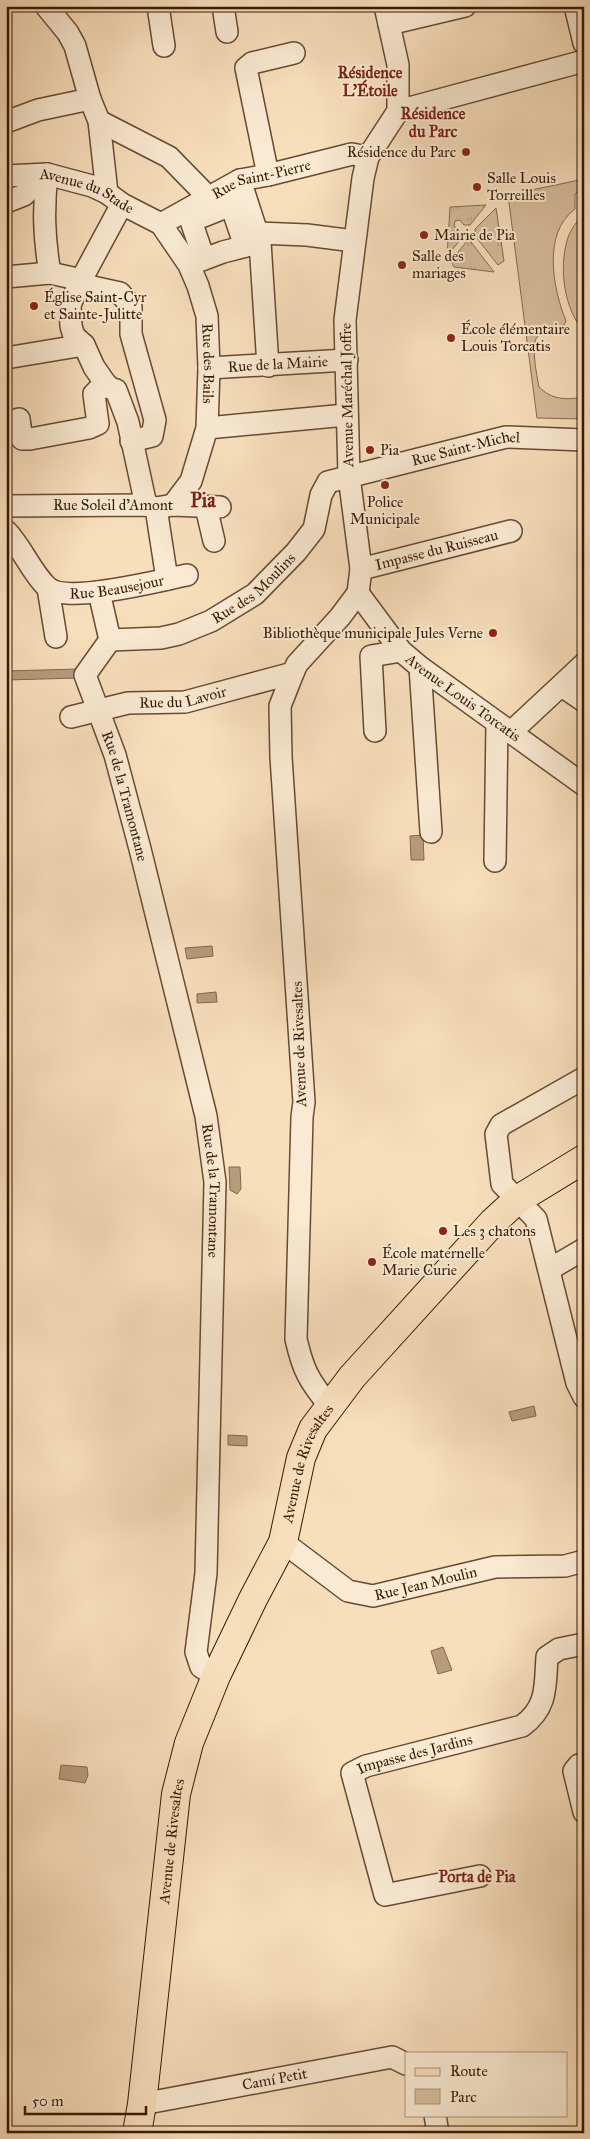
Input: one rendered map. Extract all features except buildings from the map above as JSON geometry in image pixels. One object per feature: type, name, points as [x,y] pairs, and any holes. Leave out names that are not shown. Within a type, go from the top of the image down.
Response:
[{"type":"main road","points":[[329,1405],[352,1377],[493,1222],[517,1200],[584,1159]]},
{"type":"main road","name":"Avenue de Rivesaltes","points":[[136,2133],[142,2104],[176,1794],[189,1743],[216,1676],[283,1542],[301,1458],[314,1429],[329,1405]]},
{"type":"street","points":[[46,6],[76,46],[90,99],[99,121],[115,199],[70,305],[71,326],[76,347],[128,422],[131,441],[140,469],[158,506]]},
{"type":"street","points":[[158,6],[164,46]]},
{"type":"street","points":[[223,6],[227,32]]},
{"type":"street","points":[[465,6],[387,15],[398,65],[398,111],[584,61]]},
{"type":"street","points":[[576,6],[584,43]]},
{"type":"street","points":[[268,175],[246,68],[252,64],[294,53]]},
{"type":"street","points":[[6,122],[38,110],[90,99]]},
{"type":"street","name":"Avenue Maréchal Joffre","points":[[295,669],[358,594],[362,570],[349,476],[345,320],[354,241],[368,157],[398,111]]},
{"type":"street","points":[[99,121],[169,157],[212,205]]},
{"type":"street","name":"Rue Saint-Pierre","points":[[161,224],[212,205],[240,180],[352,154],[368,157]]},
{"type":"street","points":[[6,202],[24,195],[44,175]]},
{"type":"street","points":[[44,175],[44,240],[50,273]]},
{"type":"street","name":"Avenue du Stade","points":[[6,176],[44,175],[92,186],[161,224]]},
{"type":"street","points":[[240,180],[254,240],[268,366]]},
{"type":"street","points":[[254,240],[231,205],[212,205],[190,222],[197,262],[254,240],[307,235],[354,241]]},
{"type":"street","name":"Rue des Bails","points":[[158,506],[191,481],[207,428],[209,368],[207,316],[198,286],[197,262],[161,224]]},
{"type":"street","points":[[6,277],[50,273],[120,293],[131,306],[131,334],[155,420],[152,436],[131,441]]},
{"type":"street","points":[[6,358],[76,347]]},
{"type":"street","name":"Rue de la Mairie","points":[[209,368],[347,360]]},
{"type":"street","points":[[6,424],[19,419],[22,439],[89,428],[98,424],[102,384]]},
{"type":"street","points":[[207,428],[346,415]]},
{"type":"street","name":"Rue Saint-Michel","points":[[349,476],[506,437],[584,440]]},
{"type":"street","name":"Rue des Moulins","points":[[110,640],[161,638],[179,634],[211,621],[255,594],[296,552],[314,529],[321,495],[328,482],[349,476]]},
{"type":"street","name":"Rue Soleil d'Amont","points":[[6,506],[213,507],[217,541]]},
{"type":"street","name":"Rue Beausejour","points":[[6,531],[48,588],[60,594],[99,592],[177,577],[158,506]]},
{"type":"street","name":"Impasse du Ruisseau","points":[[362,570],[511,531]]},
{"type":"street","name":"Rue Beausejour","points":[[48,588],[56,637]]},
{"type":"street","points":[[99,592],[110,640]]},
{"type":"street","name":"Avenue Louis Torcatis","points":[[358,594],[401,651],[420,667],[582,782]]},
{"type":"street","name":"Rue de la Tramontane","points":[[110,640],[85,675],[115,755],[148,883],[206,1116],[215,1182],[206,1573],[196,1652],[201,1668],[216,1676]]},
{"type":"street","points":[[375,732],[370,656],[401,651]]},
{"type":"street","points":[[495,861],[504,728],[562,686],[584,664]]},
{"type":"street","points":[[420,667],[432,832]]},
{"type":"street","name":"Rue du Lavoir","points":[[71,717],[128,703],[185,702],[295,669]]},
{"type":"street","name":"Avenue de Rivesaltes","points":[[295,669],[280,706],[281,757],[304,1102],[296,1339],[301,1363],[310,1382],[329,1405]]},
{"type":"street","points":[[562,686],[584,701]]},
{"type":"street","points":[[584,1078],[501,1125],[496,1134],[502,1184],[536,1219],[577,1383],[584,1397]]},
{"type":"street","points":[[550,1269],[584,1249]]},
{"type":"street","name":"Rue Jean Moulin","points":[[283,1542],[348,1590],[373,1596],[495,1567],[565,1566],[584,1561]]},
{"type":"street","name":"Impasse des Jardins","points":[[480,1876],[385,1895],[352,1773],[366,1766],[522,1726],[534,1717],[544,1698],[548,1657],[559,1649],[584,1644]]},
{"type":"street","points":[[584,1765],[579,1766],[574,1771],[584,1812]]},
{"type":"street","name":"Camí Petit","points":[[142,2104],[392,2057],[405,2064]]},
{"type":"street","points":[[435,2116],[438,2133]]},
{"type":"green space","points":[[584,179],[584,187],[575,194],[575,209],[565,219],[558,232],[554,247],[554,278],[566,321],[564,325],[538,336],[534,345],[534,352],[539,387],[554,397],[571,399],[584,397],[584,419],[537,418],[508,195]]},
{"type":"green space","points":[[486,205],[470,225],[464,225],[460,220],[455,221],[454,226],[459,230],[461,239],[447,256],[450,207]]},
{"type":"green space","points":[[496,208],[504,261],[498,265],[476,237],[475,229]]},
{"type":"green space","points":[[584,216],[584,331],[577,322],[568,300],[563,264],[569,234],[581,217]]},
{"type":"green space","points":[[467,241],[471,242],[494,272],[454,267],[451,261]]},
{"type":"shaded area","points":[[78,669],[78,678],[6,680],[6,671]]},
{"type":"shaded area","points":[[423,835],[424,860],[411,860],[410,836]]},
{"type":"shaded area","points":[[212,946],[213,956],[187,959],[185,948]]},
{"type":"shaded area","points":[[216,992],[217,1002],[197,1003],[197,994]]},
{"type":"shaded area","points":[[229,1167],[240,1167],[241,1189],[237,1194],[230,1190]]},
{"type":"shaded area","points":[[534,1406],[536,1416],[512,1421],[509,1412]]},
{"type":"shaded area","points":[[228,1435],[247,1436],[247,1446],[228,1445]]},
{"type":"shaded area","points":[[443,1647],[452,1670],[438,1674],[431,1651]]},
{"type":"shaded area","points":[[61,1765],[87,1767],[88,1775],[85,1783],[59,1779]]},
{"type":"place","name":"Résidence du Parc","points":[[466,152]]},
{"type":"place","name":"Salle Louis Torreilles","points":[[477,187]]},
{"type":"place","name":"Mairie de Pia","points":[[424,235]]},
{"type":"place","name":"Salle des mariages","points":[[402,265]]},
{"type":"place","name":"Église Saint-Cyr et Sainte-Julitte","points":[[34,306]]},
{"type":"place","name":"École élémentaire Louis Torcatis","points":[[451,338]]},
{"type":"place","name":"Pia","points":[[370,450]]},
{"type":"place","name":"Police Municipale","points":[[385,485]]},
{"type":"place","name":"Bibliothèque municipale Jules Verne","points":[[493,633]]},
{"type":"place","name":"Les 3 chatons","points":[[443,1231]]},
{"type":"place","name":"École maternelle Marie Curie","points":[[372,1262]]},
{"type":"district","name":"Résidence L'Étoile","points":[[370,81]]},
{"type":"district","name":"Résidence du Parc","points":[[433,122]]},
{"type":"district","name":"Pia","points":[[203,500]]},
{"type":"district","name":"Porta de Pia","points":[[477,1876]]}]
